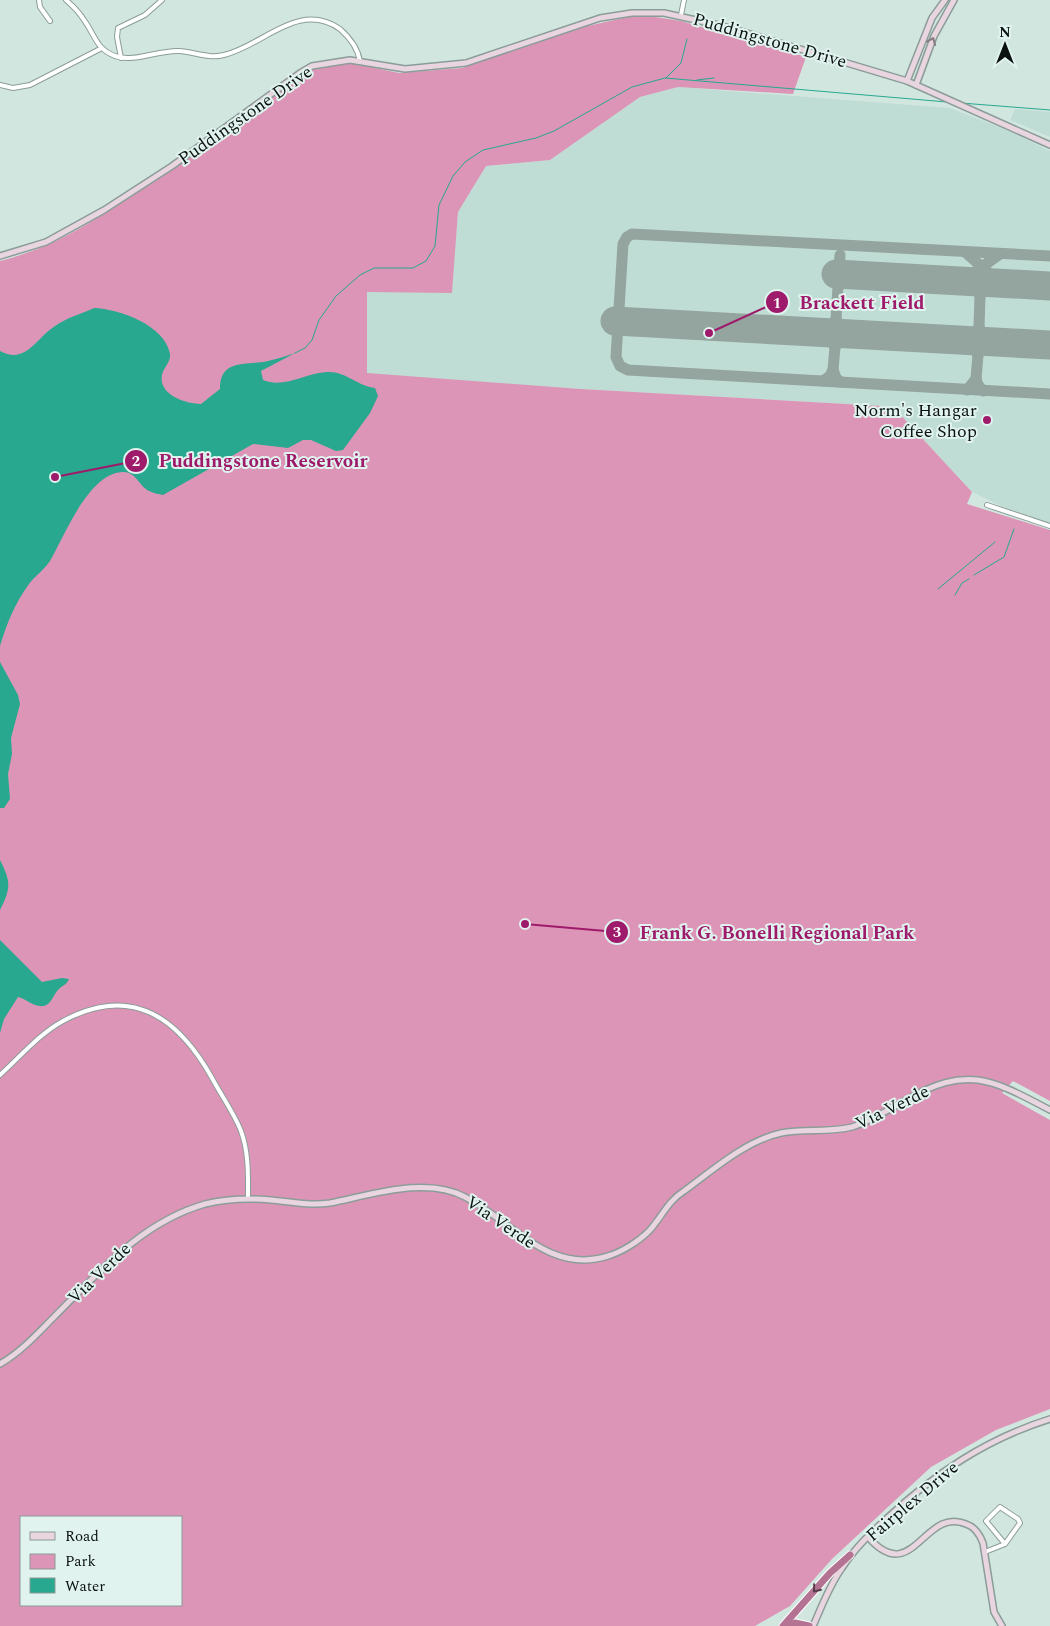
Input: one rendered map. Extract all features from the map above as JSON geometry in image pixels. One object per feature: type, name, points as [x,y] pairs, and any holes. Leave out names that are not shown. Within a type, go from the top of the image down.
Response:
[{"type":"highway","points":[[782,1626],[830,1573],[850,1555]]},
{"type":"highway","points":[[789,1626],[795,1623],[809,1626]]},
{"type":"street","points":[[39,0],[40,7],[50,22]]},
{"type":"street","points":[[66,0],[85,20],[100,49],[121,58],[177,51],[211,57],[224,56],[241,49],[289,20],[313,16],[323,18],[342,30],[359,54],[360,61]]},
{"type":"street","points":[[121,58],[116,37],[118,28],[145,16],[162,0]]},
{"type":"street","points":[[682,15],[684,0]]},
{"type":"street","points":[[907,81],[932,18],[945,0]]},
{"type":"street","points":[[916,85],[934,36],[954,0]]},
{"type":"street","name":"Puddingstone Drive","points":[[0,256],[46,242],[104,210],[172,166],[312,66],[326,62],[360,61],[405,69],[447,66],[481,59],[600,18],[632,12],[682,15],[907,81],[1050,145]]},
{"type":"street","points":[[0,85],[13,88],[30,85],[100,49]]},
{"type":"street","points":[[987,505],[1050,526]]},
{"type":"street","points":[[0,1075],[39,1038],[63,1021],[84,1013],[119,1006],[137,1008],[160,1017],[171,1024],[199,1055],[240,1130],[247,1158],[248,1199]]},
{"type":"street","name":"Via Verde","points":[[0,1364],[26,1345],[132,1241],[158,1223],[207,1204],[248,1199],[320,1205],[405,1189],[435,1188],[464,1196],[548,1253],[580,1260],[608,1257],[627,1248],[648,1231],[663,1210],[678,1195],[759,1140],[789,1132],[852,1127],[874,1118],[926,1089],[954,1080],[980,1079],[1005,1086],[1050,1110]]},
{"type":"street","name":"Fairplex Drive","points":[[813,1626],[832,1584],[850,1555],[917,1492],[957,1461],[1003,1436],[1050,1420]]},
{"type":"street","points":[[985,1552],[1005,1544],[1020,1523],[1018,1519],[1000,1507],[986,1521],[1005,1544]]},
{"type":"street","points":[[868,1537],[882,1551],[902,1553],[912,1549],[941,1524],[955,1521],[970,1525],[980,1536],[985,1552],[994,1612],[1002,1626]]},
{"type":"shaded area","points":[[678,87],[950,108],[1007,130],[1050,151],[1050,524],[1018,514],[972,492],[896,410],[882,406],[581,389],[367,374],[367,292],[452,292],[458,212],[486,166],[550,160],[640,97]]},
{"type":"shaded area","points":[[1015,109],[1050,112],[1050,137],[1010,120]]},
{"type":"green space","points":[[649,16],[681,21],[806,57],[793,94],[678,87],[640,97],[550,160],[486,166],[458,212],[452,293],[367,292],[367,373],[581,389],[882,406],[896,410],[972,492],[967,504],[1050,530],[1050,1101],[1013,1081],[1002,1093],[1050,1120],[1050,1409],[996,1430],[931,1467],[832,1559],[790,1606],[755,1626],[0,1626],[0,261],[42,247],[79,229],[189,156],[300,75],[316,68],[342,63],[399,73],[462,68],[574,29],[628,17]]},
{"type":"water","points":[[94,308],[128,315],[140,320],[160,335],[170,354],[162,375],[162,382],[164,388],[169,393],[181,400],[201,404],[220,389],[224,372],[236,365],[268,361],[295,353],[261,371],[263,380],[279,383],[319,373],[334,372],[363,385],[375,388],[378,396],[370,413],[343,450],[336,451],[311,440],[303,440],[288,448],[253,444],[163,495],[149,491],[134,476],[127,472],[110,475],[98,483],[78,508],[50,561],[24,591],[12,614],[0,646],[0,351],[17,355],[24,352],[59,323]]},
{"type":"water","points":[[0,662],[18,695],[20,704],[11,738],[12,754],[8,774],[10,799],[4,808],[0,808]]},
{"type":"water","points":[[0,860],[8,880],[8,890],[0,910]]},
{"type":"water","points":[[0,940],[42,982],[62,978],[69,979],[67,983],[59,988],[49,1003],[44,1006],[36,1005],[18,997],[4,1019],[0,1033]]},
{"type":"waterway","points":[[666,78],[681,63],[687,39]]},
{"type":"waterway","points":[[295,353],[305,348],[312,340],[319,320],[336,296],[360,275],[374,268],[413,268],[426,261],[435,246],[439,205],[453,176],[465,162],[483,150],[536,138],[554,131],[632,87],[665,78],[947,102]]},
{"type":"waterway","points":[[697,80],[714,78]]},
{"type":"waterway","points":[[961,103],[1050,110]]},
{"type":"waterway","points":[[974,575],[1004,557],[1014,529]]},
{"type":"waterway","points":[[938,589],[995,542]]},
{"type":"waterway","points":[[955,595],[962,583],[969,579]]},
{"type":"taxiway","points":[[1050,256],[632,234],[627,237],[623,244],[616,357],[620,366],[628,370],[1050,394]]},
{"type":"taxiway","points":[[965,252],[1000,283]]},
{"type":"taxiway","points":[[962,281],[1000,254]]},
{"type":"taxiway","points":[[836,319],[840,255]]},
{"type":"taxiway","points":[[965,281],[978,288],[980,296],[986,288],[1002,283]]},
{"type":"taxiway","points":[[979,327],[980,296]]},
{"type":"taxiway","points":[[836,319],[841,329],[849,334],[840,339],[835,347],[830,338],[823,333],[832,327],[836,319]]},
{"type":"taxiway","points":[[962,340],[975,335],[979,327],[983,337],[993,342]]},
{"type":"taxiway","points":[[962,340],[972,344],[978,355],[982,347],[993,342]]},
{"type":"taxiway","points":[[833,370],[835,347]]},
{"type":"taxiway","points":[[976,379],[978,355]]},
{"type":"taxiway","points":[[823,381],[830,376],[833,370],[836,378],[841,382]]},
{"type":"taxiway","points":[[967,390],[976,379],[983,391]]},
{"type":"runway","points":[[836,274],[1050,286]]},
{"type":"runway","points":[[615,321],[1050,345]]},
{"type":"place","name":"Brackett Field","points":[[709,333]]},
{"type":"place","name":"Norm's Hangar Coffee Shop","points":[[987,420]]},
{"type":"place","name":"Puddingstone Reservoir","points":[[55,477]]},
{"type":"place","name":"Frank G. Bonelli Regional Park","points":[[525,924]]}]
